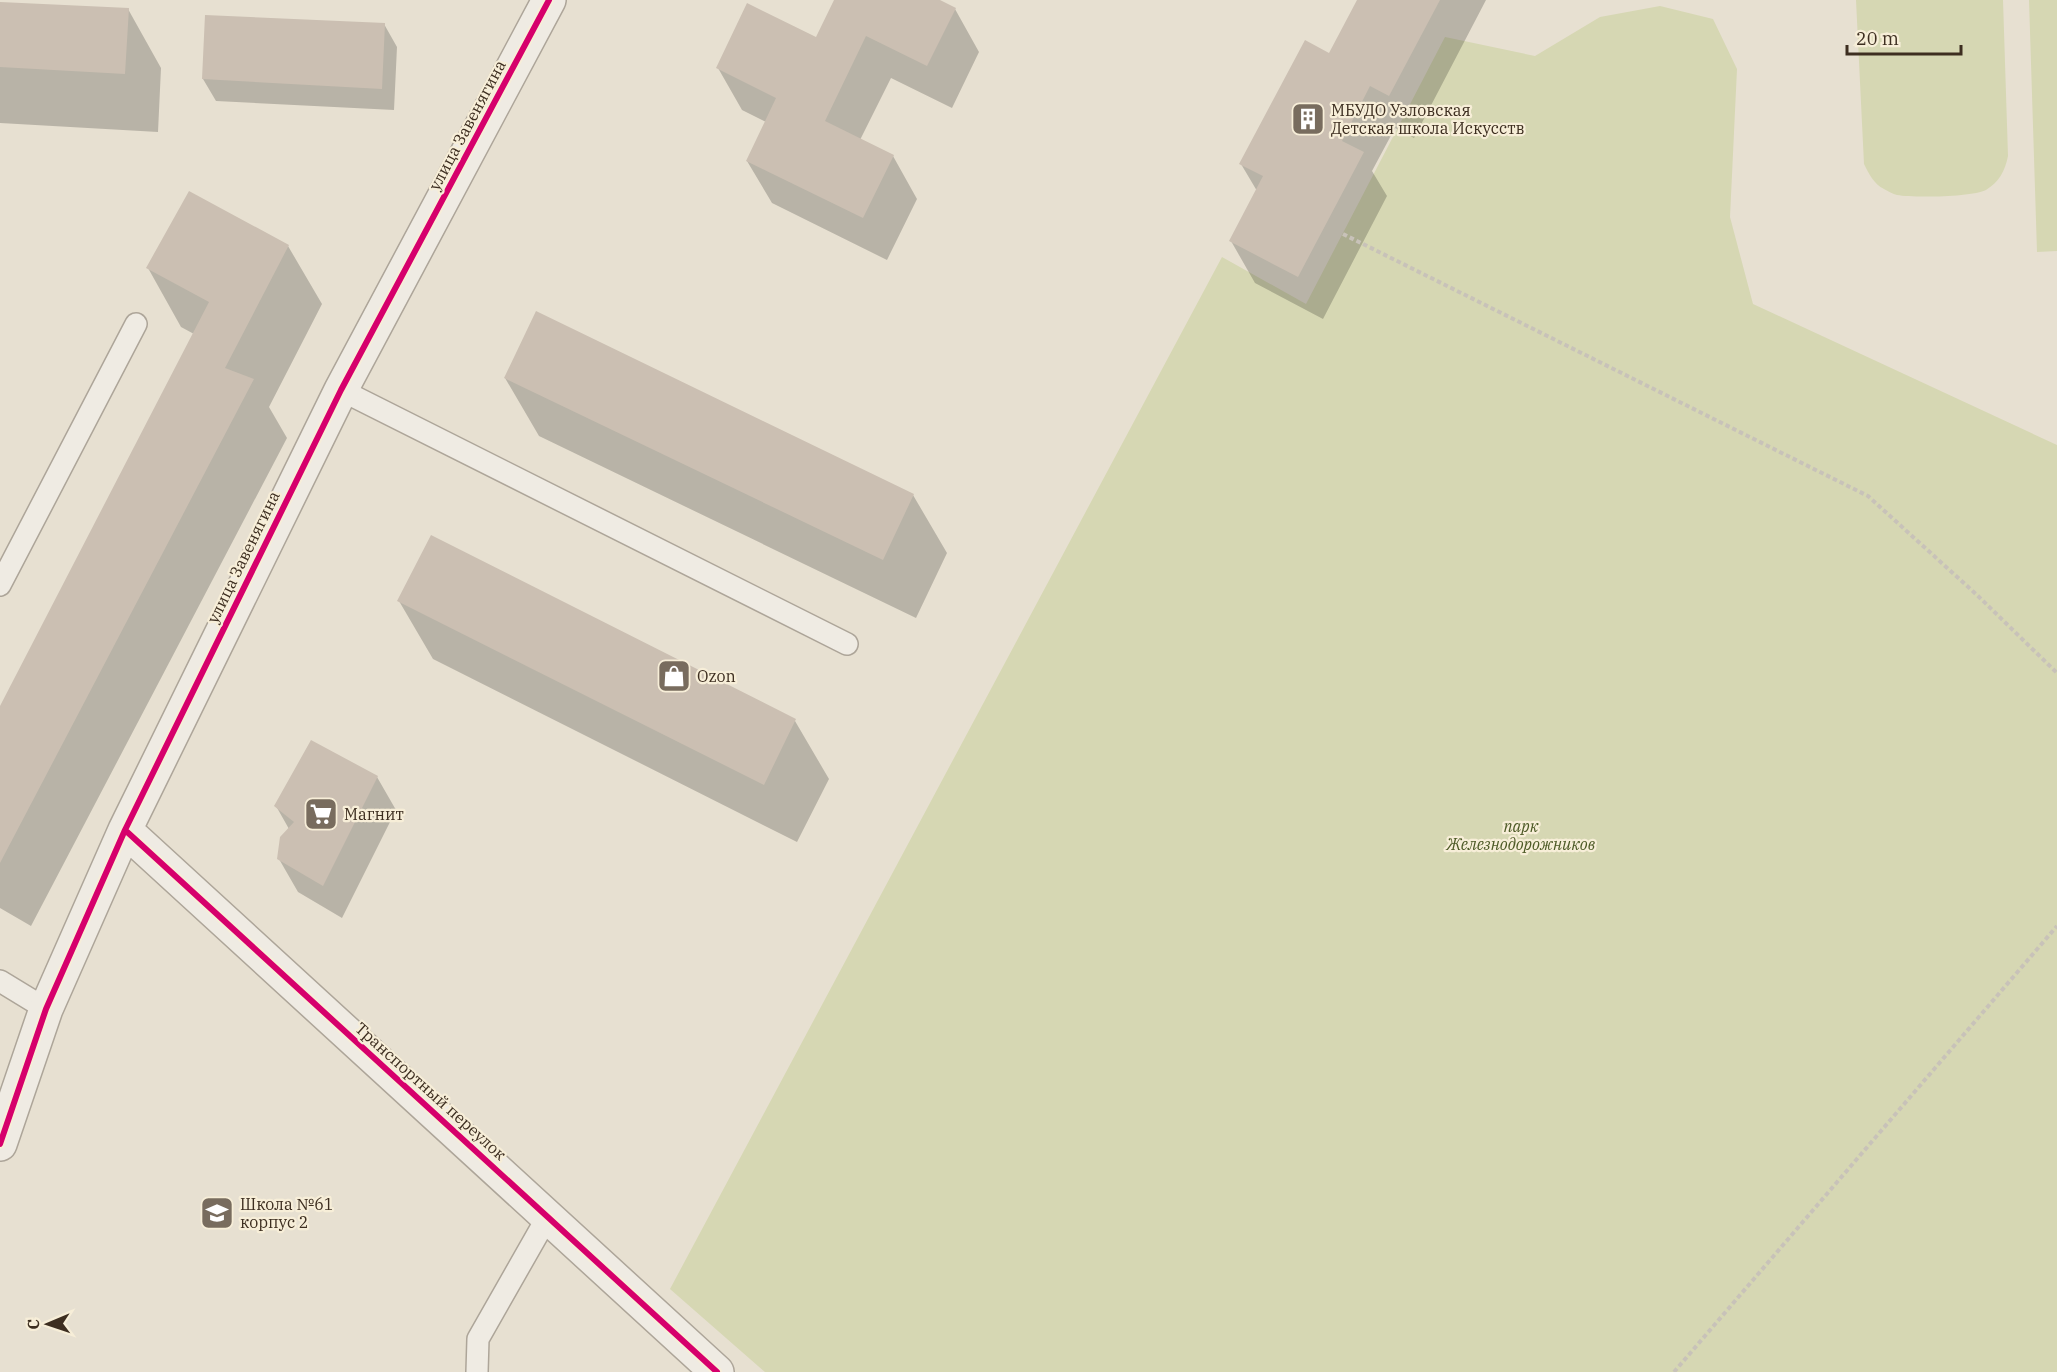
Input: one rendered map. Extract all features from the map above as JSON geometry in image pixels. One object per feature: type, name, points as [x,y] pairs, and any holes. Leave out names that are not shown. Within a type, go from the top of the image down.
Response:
[{"type":"street","name":"улица Завенягина","points":[[0,1142],[46,1009],[125,830],[341,390],[549,0]]},
{"type":"street","name":"Транспортный переулок","points":[[125,830],[717,1372]]},
{"type":"lane","points":[[0,585],[136,324]]},
{"type":"lane","points":[[341,390],[847,644]]},
{"type":"lane","points":[[0,981],[46,1009]]},
{"type":"lane","points":[[477,1372],[478,1340],[548,1216]]},
{"type":"path","points":[[1343,234],[1868,496],[1977,595],[2057,673]]},
{"type":"path","points":[[1674,1372],[2057,926]]},
{"type":"green space","points":[[1856,0],[2003,0],[2008,156],[2001,176],[1991,187],[1969,194],[1905,196],[1895,195],[1884,189],[1872,178],[1864,164]]},
{"type":"green space","points":[[2029,0],[2057,0],[2057,251],[2037,252]]},
{"type":"green space","name":"парк Железнодорожников","points":[[1660,6],[1713,19],[1737,69],[1730,217],[1753,304],[2057,445],[2057,1372],[765,1372],[670,1289],[1222,257],[1306,304],[1445,37],[1535,56],[1600,17]]},
{"type":"building","points":[[834,0],[940,0],[956,8],[927,66],[866,36],[825,121],[894,155],[863,218],[746,161],[776,98],[716,68],[747,3],[816,37]]},
{"type":"building","name":"МБУДО Узловская Детская школа Искусств","points":[[1357,0],[1440,0],[1389,96],[1370,86],[1342,141],[1364,152],[1298,277],[1229,241],[1263,176],[1239,164],[1305,40],[1329,53]]},
{"type":"building","points":[[0,2],[129,8],[125,74],[0,67]]},
{"type":"building","points":[[205,15],[385,23],[382,89],[202,79]]},
{"type":"building","points":[[189,191],[289,245],[225,368],[254,379],[0,863],[0,706],[209,302],[146,268]]},
{"type":"building","points":[[536,311],[914,494],[883,560],[504,378]]},
{"type":"building","points":[[431,535],[796,719],[764,785],[397,601]]},
{"type":"building","name":"Магнит","points":[[311,740],[378,776],[323,886],[277,859],[280,837],[294,822],[274,806]]},
{"type":"cycle path","points":[[0,1144],[46,1009],[125,830],[341,390],[549,0]]},
{"type":"cycle path","points":[[125,830],[717,1372]]},
{"type":"place","name":"МБУДО Узловская Детская школа Искусств","points":[[1308,119]]},
{"type":"place","name":"Ozon","points":[[674,676]]},
{"type":"place","name":"Магнит","points":[[321,814]]},
{"type":"place","name":"Школа №61 корпус 2","points":[[217,1213]]}]
